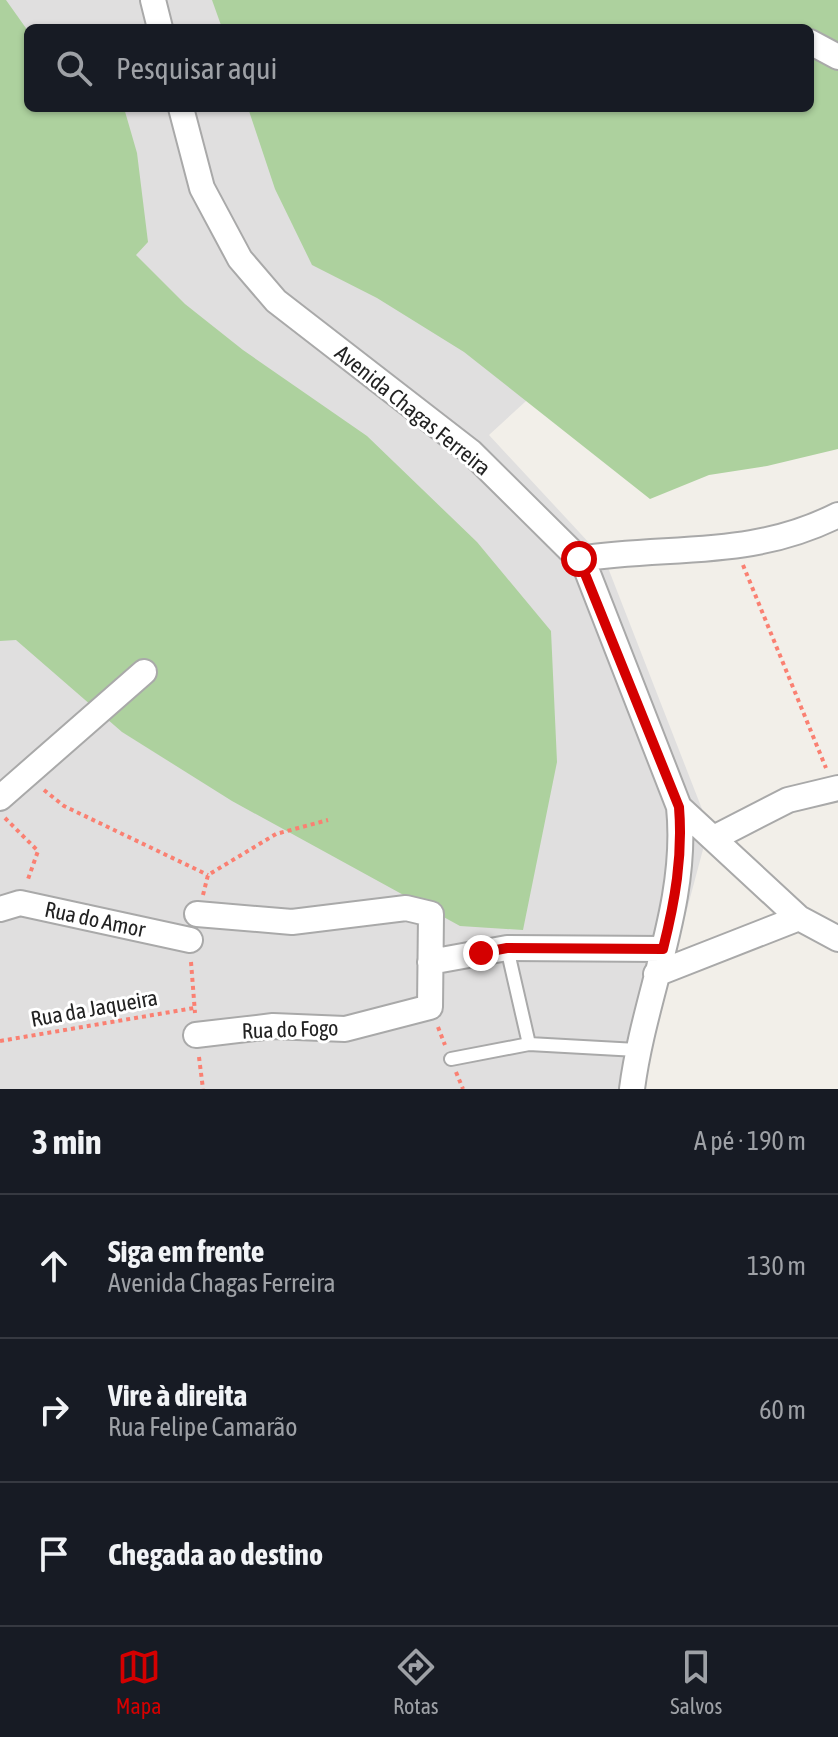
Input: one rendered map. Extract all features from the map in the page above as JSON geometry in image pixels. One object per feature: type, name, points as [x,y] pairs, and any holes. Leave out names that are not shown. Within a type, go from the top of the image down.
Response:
[{"type":"street","points":[[153,0],[159,24]]},
{"type":"street","points":[[814,44],[838,57]]},
{"type":"street","name":"Avenida Chagas Ferreira","points":[[182,112],[202,188],[240,259],[276,301],[471,452],[579,559],[679,807],[682,839],[675,902],[637,1050],[632,1089]]},
{"type":"street","points":[[579,559],[637,551],[736,548],[772,541],[838,515]]},
{"type":"street","points":[[0,798],[144,672]]},
{"type":"street","points":[[714,838],[788,800],[836,789]]},
{"type":"street","points":[[679,807],[799,918],[838,939]]},
{"type":"street","name":"Rua do Amor","points":[[10,906],[190,940]]},
{"type":"street","points":[[197,914],[292,922],[406,908],[431,914],[430,962],[507,948],[663,949]]},
{"type":"street","points":[[656,974],[799,918]]},
{"type":"street","name":"Rua do Fogo","points":[[197,1041],[273,1026],[345,1029],[430,1007],[430,962]]},
{"type":"lane","points":[[507,948],[529,1044]]},
{"type":"lane","points":[[451,1059],[529,1044],[637,1050]]},
{"type":"path","points":[[736,548],[836,789]]},
{"type":"path","points":[[27,775],[64,806],[208,875]]},
{"type":"path","points":[[0,812],[38,851],[10,906]]},
{"type":"path","name":"Rua da Jaqueira","points":[[0,1041],[194,1008]]},
{"type":"path","points":[[197,1041],[203,1089]]},
{"type":"shaded area","points":[[0,0],[838,0],[838,105],[784,165],[489,435],[605,560],[709,827],[639,1089],[0,1089]]},
{"type":"green space","points":[[0,0],[6,0],[24,25],[24,112],[125,112],[137,153],[148,242],[136,255],[185,304],[243,350],[367,436],[477,542],[551,631],[557,762],[523,930],[460,926],[232,801],[122,732],[16,640],[0,641]]},
{"type":"green space","points":[[212,0],[838,0],[838,449],[767,466],[709,475],[650,499],[464,352],[377,298],[312,265],[275,189],[249,112],[814,112],[814,24],[221,24]]},
{"type":"route","points":[[481,953],[507,948],[663,949],[675,902],[682,839],[679,807],[587,571],[579,559]]}]
